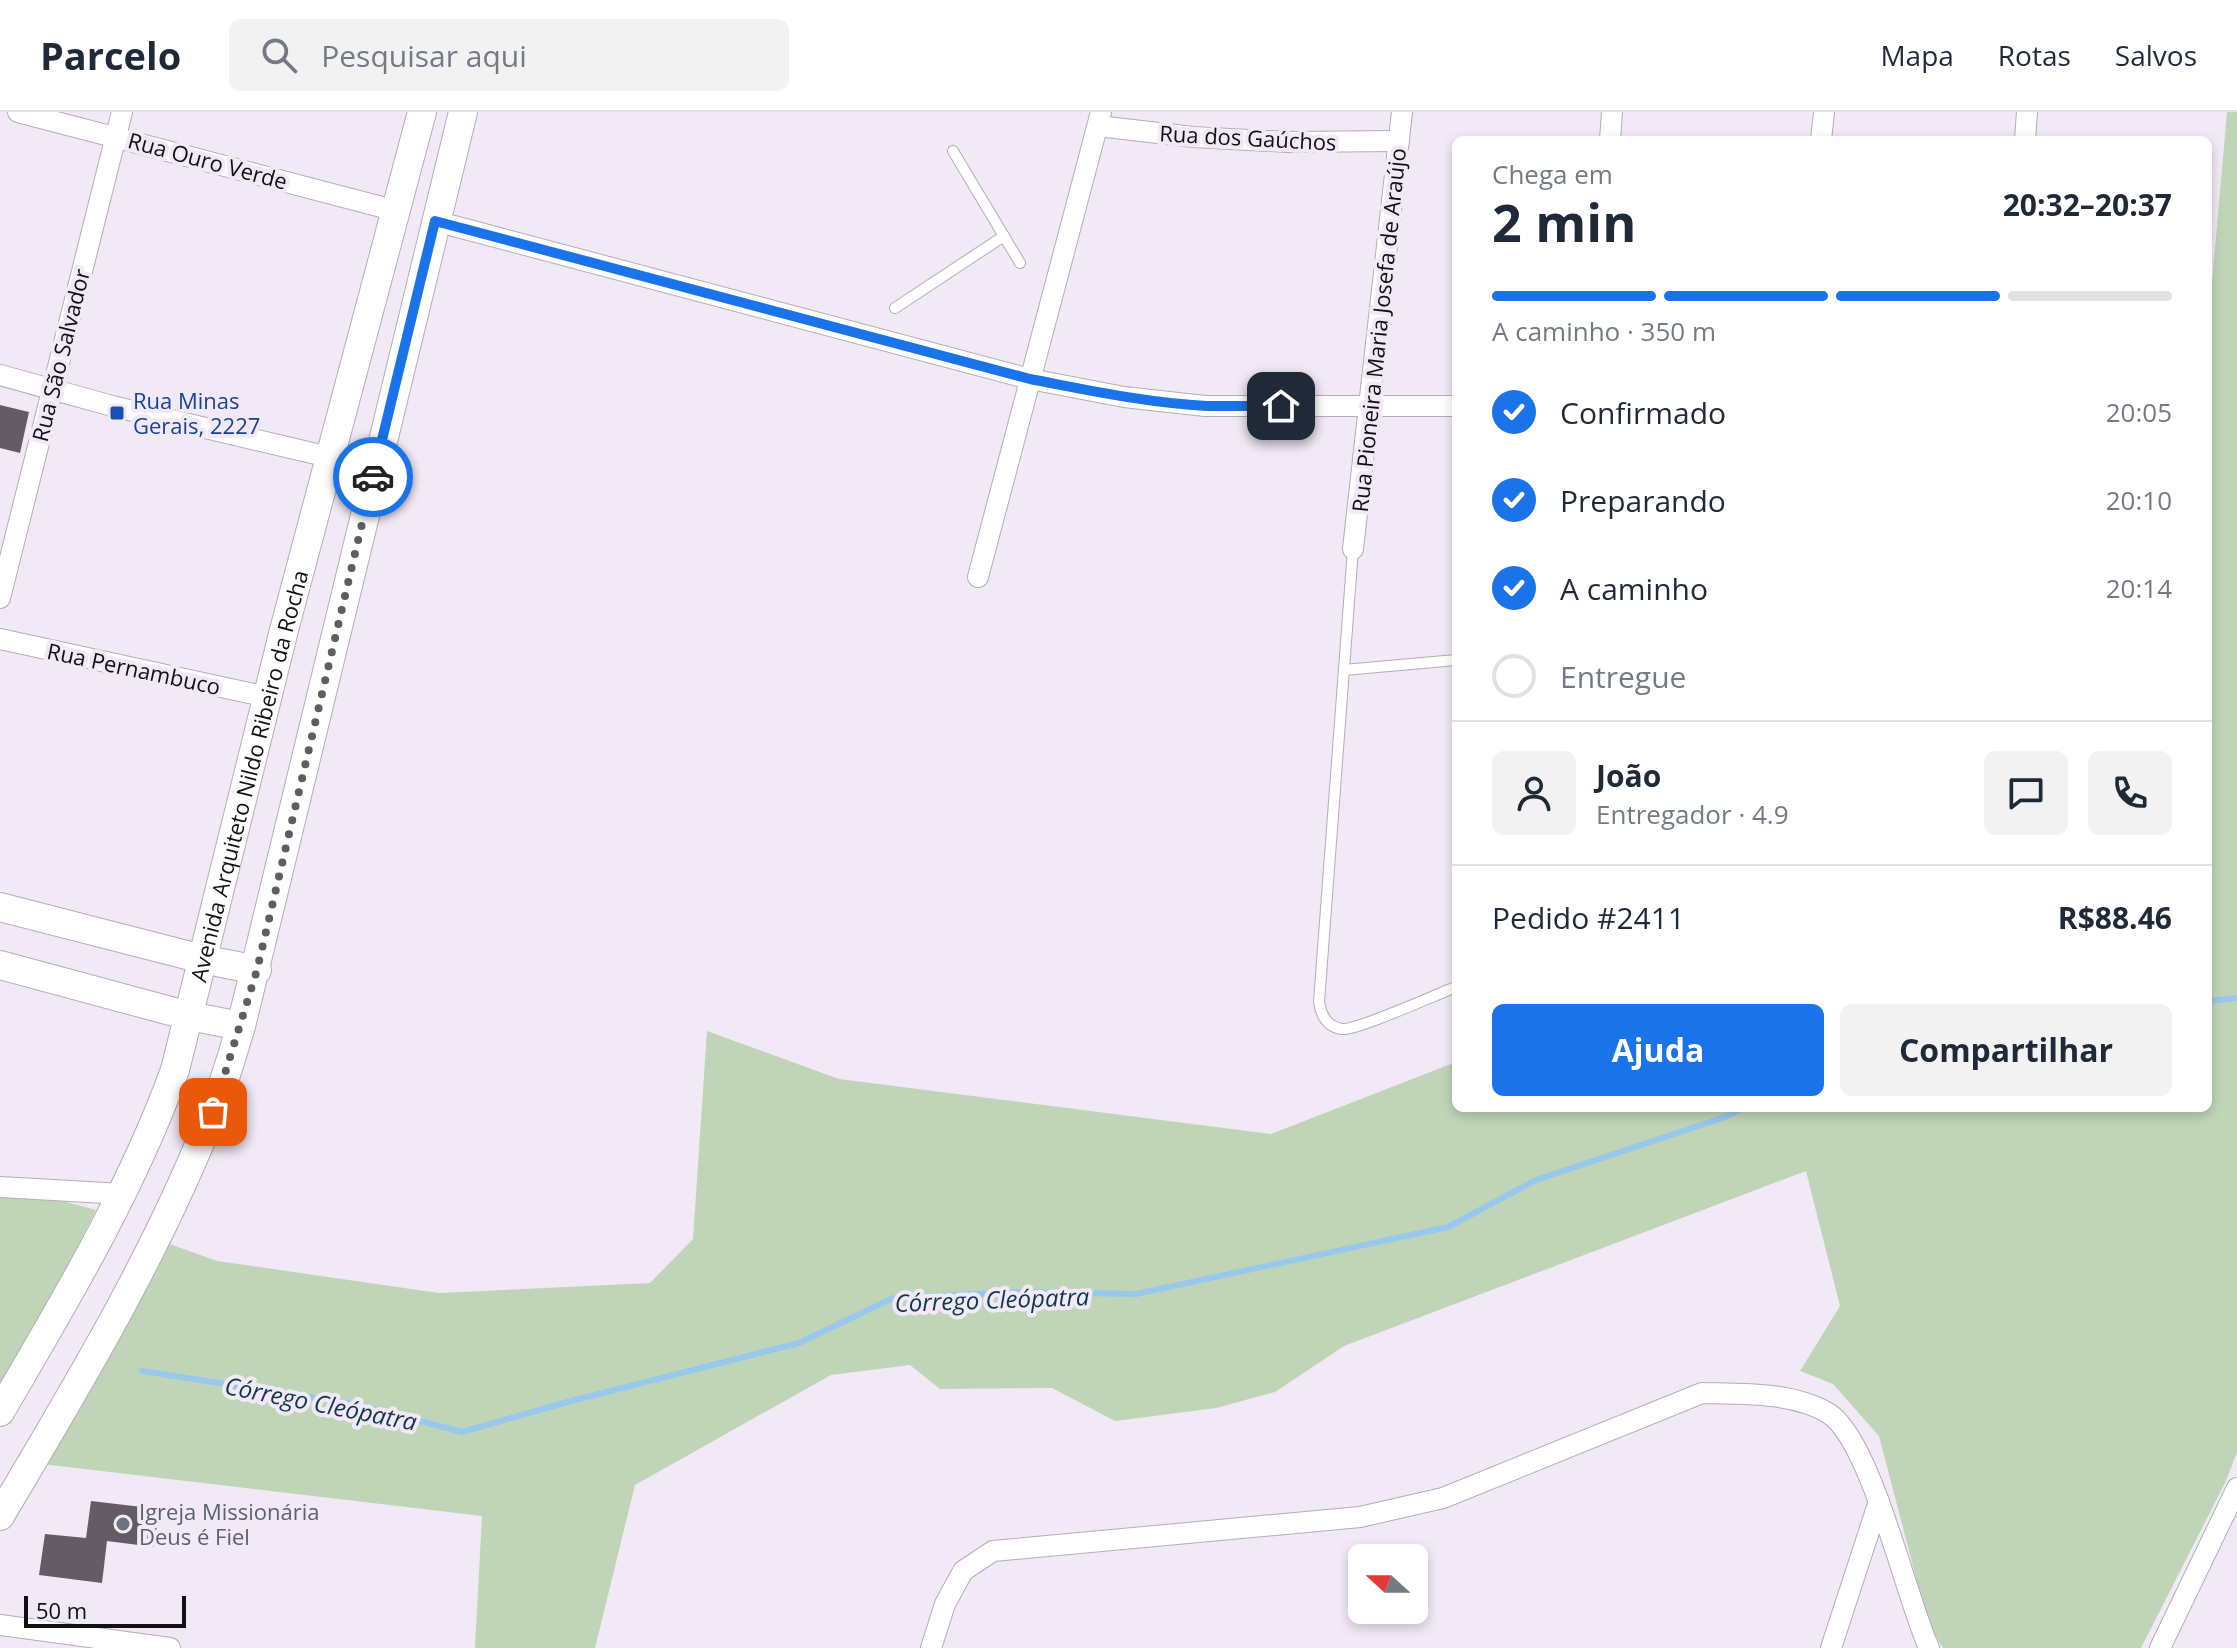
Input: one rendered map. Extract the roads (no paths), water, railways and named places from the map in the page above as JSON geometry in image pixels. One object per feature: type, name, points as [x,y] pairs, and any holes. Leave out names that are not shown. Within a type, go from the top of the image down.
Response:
[{"type":"main road","name":"Avenida Arquiteto Nildo Ribeiro da Rocha","points":[[0,1412],[75,1284],[123,1194],[161,1110],[175,1070],[329,457],[422,112]]},
{"type":"main road","points":[[0,1516],[84,1372],[175,1198],[213,1112],[257,970],[329,657],[463,112]]},
{"type":"main road","points":[[0,907],[202,959],[257,970]]},
{"type":"main road","points":[[0,965],[189,1016],[241,1026]]},
{"type":"street","name":"Rua Ouro Verde","points":[[18,112],[397,211]]},
{"type":"street","name":"Rua São Salvador","points":[[0,598],[122,112]]},
{"type":"street","name":"Rua Pioneira Maria Josefa de Araújo","points":[[1353,549],[1402,112]]},
{"type":"street","points":[[1610,136],[1612,112]]},
{"type":"street","points":[[1821,136],[1824,112]]},
{"type":"street","points":[[2024,113],[2025,136]]},
{"type":"street","points":[[978,577],[1100,119]]},
{"type":"street","name":"Rua dos Gaúchos","points":[[1100,119],[1193,137],[1287,142],[1399,141]]},
{"type":"street","points":[[435,221],[1030,379],[1124,397],[1205,406],[1452,406]]},
{"type":"street","points":[[0,375],[50,390],[329,457]]},
{"type":"street","name":"Rua Pernambuco","points":[[0,639],[268,697]]},
{"type":"street","points":[[0,1187],[123,1194]]},
{"type":"street","points":[[931,1648],[945,1604],[963,1571],[993,1551],[1360,1517],[1443,1498],[1702,1393],[1795,1401],[1830,1414],[1859,1454],[1879,1501],[1917,1621],[1929,1648]]},
{"type":"street","points":[[2160,1648],[2237,1488]]},
{"type":"street","points":[[1831,1648],[1879,1501]]},
{"type":"street","points":[[0,1625],[170,1648]]},
{"type":"lane","points":[[953,151],[1020,263]]},
{"type":"lane","points":[[895,308],[1004,236]]},
{"type":"lane","points":[[1353,549],[1319,1002],[1322,1015],[1331,1026],[1351,1029],[1452,989]]},
{"type":"lane","points":[[1344,670],[1452,660]]},
{"type":"waterway","name":"Córrego Cleópatra","points":[[2212,1001],[2237,998]]},
{"type":"waterway","name":"Córrego Cleópatra","points":[[142,1371],[355,1404],[462,1432],[799,1343],[893,1298],[1020,1292],[1136,1294],[1448,1227],[1536,1180],[1734,1112]]},
{"type":"place","name":"Rua Minas Gerais, 2227","points":[[117,413]]},
{"type":"place","name":"Igreja Missionária Deus é Fiel","points":[[123,1524]]}]
